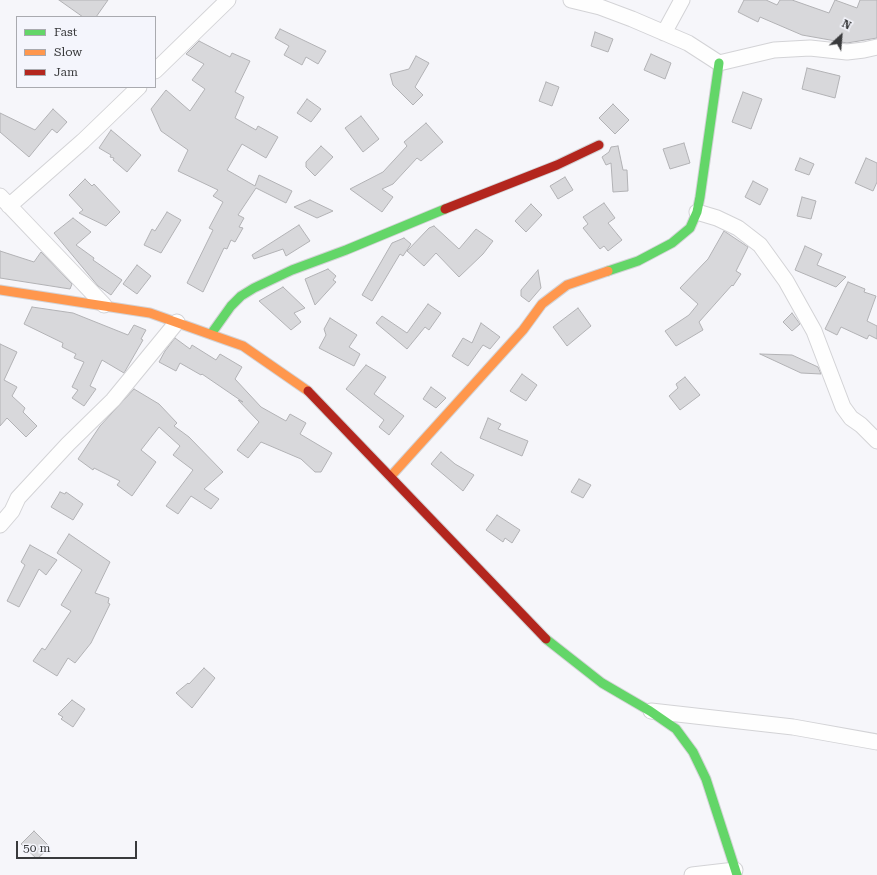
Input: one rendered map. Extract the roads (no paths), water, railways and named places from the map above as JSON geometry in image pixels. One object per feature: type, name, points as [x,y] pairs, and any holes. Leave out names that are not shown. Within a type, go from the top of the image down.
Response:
[{"type":"street","points":[[156,70],[228,0]]},
{"type":"street","points":[[571,0],[600,7],[664,33],[688,44],[719,63],[774,50],[810,48],[847,52],[877,47]]},
{"type":"street","points":[[664,33],[682,0]]},
{"type":"street","points":[[392,476],[523,330],[542,304],[567,285],[638,261],[672,243],[690,228],[697,212],[719,63]]},
{"type":"street","points":[[104,306],[5,201],[83,141],[138,88]]},
{"type":"street","points":[[211,334],[231,306],[241,296],[254,288],[292,270],[346,250],[421,218],[557,165],[599,145]]},
{"type":"street","points":[[697,212],[717,218],[738,228],[760,245],[786,281],[814,331],[843,407],[851,418],[861,425],[877,441]]},
{"type":"street","points":[[0,290],[150,314],[177,322],[243,346],[312,394],[392,476],[545,638],[602,683],[650,711],[676,729],[694,752],[706,779],[727,840],[736,872],[692,875]]},
{"type":"street","points":[[0,525],[6,508],[18,498],[68,444],[113,400],[177,322]]},
{"type":"street","points":[[650,711],[793,727],[877,742]]}]
